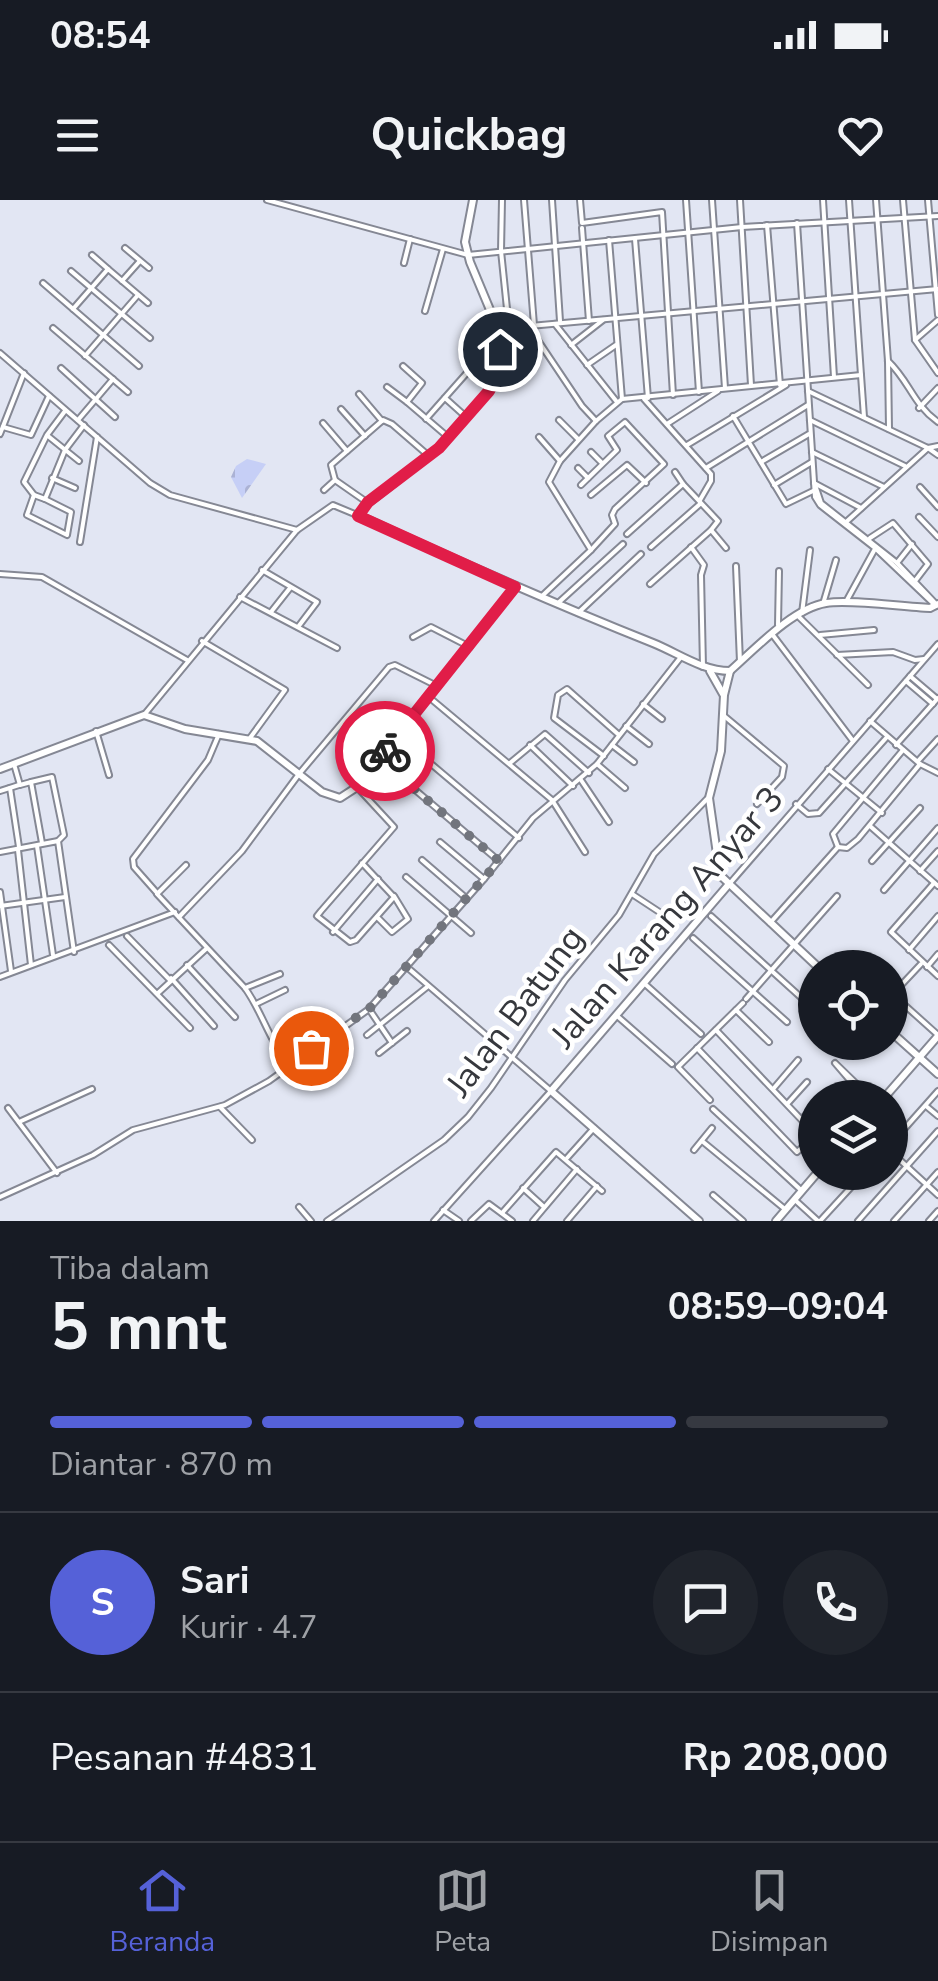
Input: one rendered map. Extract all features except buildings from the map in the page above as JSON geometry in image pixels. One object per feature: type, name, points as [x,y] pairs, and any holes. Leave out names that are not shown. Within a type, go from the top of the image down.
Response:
[{"type":"street","points":[[267,200],[468,255],[742,227],[938,216]]},
{"type":"street","points":[[358,516],[368,502],[429,456],[494,382],[501,354],[499,333],[466,242],[473,200]]},
{"type":"street","points":[[502,200],[501,251],[508,328]]},
{"type":"street","points":[[524,200],[531,325],[582,406],[596,421]]},
{"type":"street","points":[[552,200],[557,322],[619,401]]},
{"type":"street","points":[[589,200],[580,201],[582,223],[662,212],[673,395]]},
{"type":"street","points":[[684,200],[699,392]]},
{"type":"street","points":[[712,200],[723,388]]},
{"type":"street","points":[[740,200],[751,385]]},
{"type":"street","points":[[822,200],[834,378]]},
{"type":"street","points":[[849,200],[864,417]]},
{"type":"street","points":[[876,200],[889,429]]},
{"type":"street","points":[[904,200],[914,340],[938,372]]},
{"type":"street","points":[[914,340],[938,318],[928,200]]},
{"type":"street","points":[[796,223],[812,462],[820,505],[897,562],[937,606]]},
{"type":"street","points":[[767,225],[783,385]]},
{"type":"street","points":[[582,228],[589,321]]},
{"type":"street","points":[[635,238],[646,398],[712,479],[701,502],[652,547]]},
{"type":"street","points":[[404,263],[410,239]]},
{"type":"street","points":[[609,240],[619,401]]},
{"type":"street","points":[[126,248],[149,268]]},
{"type":"street","points":[[424,312],[444,248]]},
{"type":"street","points":[[92,255],[148,303]]},
{"type":"street","points":[[122,281],[140,260]]},
{"type":"street","points":[[73,309],[108,268]]},
{"type":"street","points":[[71,272],[150,338]]},
{"type":"street","points":[[43,283],[139,366]]},
{"type":"street","points":[[426,419],[499,333],[508,328],[936,289]]},
{"type":"street","points":[[86,356],[138,294]]},
{"type":"street","points":[[572,345],[603,320]]},
{"type":"street","points":[[53,328],[128,392]]},
{"type":"street","points":[[587,365],[617,344]]},
{"type":"street","points":[[0,353],[170,495],[297,530]]},
{"type":"street","points":[[931,363],[938,357]]},
{"type":"street","points":[[888,361],[899,372],[919,408],[938,422]]},
{"type":"street","points":[[403,366],[422,383],[407,402]]},
{"type":"street","points":[[62,368],[115,417]]},
{"type":"street","points":[[0,434],[24,373]]},
{"type":"street","points":[[591,550],[550,482],[560,461],[578,439],[619,401],[862,376]]},
{"type":"street","points":[[78,420],[113,379]]},
{"type":"street","points":[[687,445],[783,385]]},
{"type":"street","points":[[387,387],[448,437]]},
{"type":"street","points":[[667,424],[723,388]]},
{"type":"street","points":[[919,408],[938,388]]},
{"type":"street","points":[[808,390],[938,455]]},
{"type":"street","points":[[359,394],[382,421],[392,424],[429,456]]},
{"type":"street","points":[[3,428],[31,436],[48,396]]},
{"type":"street","points":[[445,398],[465,416]]},
{"type":"street","points":[[706,468],[808,404]]},
{"type":"street","points":[[341,408],[365,436]]},
{"type":"street","points":[[34,495],[27,515],[67,535],[71,512],[34,495],[24,482],[46,435],[66,410]]},
{"type":"street","points":[[733,416],[789,504],[815,487]]},
{"type":"street","points":[[559,420],[578,439]]},
{"type":"street","points":[[810,420],[907,467]]},
{"type":"street","points":[[368,502],[335,480],[331,465],[382,421]]},
{"type":"street","points":[[541,597],[616,524],[612,516],[615,510],[664,464],[626,422],[608,436],[618,448],[581,485]]},
{"type":"street","points":[[324,423],[347,450]]},
{"type":"street","points":[[44,499],[65,450],[84,425]]},
{"type":"street","points":[[761,462],[810,433]]},
{"type":"street","points":[[46,435],[79,462]]},
{"type":"street","points":[[80,542],[97,437]]},
{"type":"street","points":[[539,437],[560,461]]},
{"type":"street","points":[[846,522],[928,448],[938,446]]},
{"type":"street","points":[[591,452],[603,464]]},
{"type":"street","points":[[812,452],[884,488]]},
{"type":"street","points":[[774,485],[812,462]]},
{"type":"street","points":[[591,496],[627,465],[646,483]]},
{"type":"street","points":[[578,468],[588,478]]},
{"type":"street","points":[[650,584],[718,521],[675,472]]},
{"type":"street","points":[[52,478],[76,488]]},
{"type":"street","points":[[324,490],[335,480]]},
{"type":"street","points":[[627,534],[683,484]]},
{"type":"street","points":[[815,487],[860,508]]},
{"type":"street","points":[[920,487],[938,507]]},
{"type":"street","points":[[0,769],[144,714],[297,530],[333,504],[515,587],[683,655],[706,669],[724,695]]},
{"type":"street","points":[[919,517],[938,537]]},
{"type":"street","points":[[868,540],[892,523],[928,564],[915,581]]},
{"type":"street","points":[[712,530],[726,548]]},
{"type":"street","points":[[557,604],[623,544]]},
{"type":"street","points":[[897,562],[912,544]]},
{"type":"street","points":[[691,547],[704,566],[701,575],[706,669]]},
{"type":"street","points":[[844,604],[877,547]]},
{"type":"street","points":[[877,547],[937,606]]},
{"type":"street","points":[[800,614],[810,550]]},
{"type":"street","points":[[578,613],[641,554]]},
{"type":"street","points":[[823,604],[836,560]]},
{"type":"street","points":[[736,566],[740,662]]},
{"type":"street","points":[[262,570],[317,602],[298,627]]},
{"type":"street","points":[[778,571],[775,632],[852,741]]},
{"type":"street","points":[[0,574],[38,576],[187,660]]},
{"type":"street","points":[[272,612],[292,586]]},
{"type":"street","points":[[144,714],[185,729],[250,738],[264,744],[334,798],[346,796],[357,788],[430,698],[515,587]]},
{"type":"street","points":[[240,597],[337,648]]},
{"type":"street","points":[[800,950],[720,875],[709,798],[721,752],[724,695],[730,671],[775,632],[823,604],[937,606]]},
{"type":"street","points":[[800,614],[868,685]]},
{"type":"street","points":[[413,637],[431,627],[470,648]]},
{"type":"street","points":[[820,636],[874,630]]},
{"type":"street","points":[[202,641],[284,690],[250,738]]},
{"type":"street","name":"Jalan Karang Anyar 3","points":[[434,1221],[938,644]]},
{"type":"street","points":[[838,655],[893,652],[924,659]]},
{"type":"street","points":[[0,1197],[57,1173],[133,1130],[219,1106],[269,1081],[369,1009],[520,838],[533,818],[598,764],[683,655]]},
{"type":"street","points":[[0,977],[177,914],[242,851],[389,666],[395,665],[438,687]]},
{"type":"street","points":[[706,669],[730,671]]},
{"type":"street","points":[[896,745],[936,700],[908,678]]},
{"type":"street","points":[[604,756],[554,718],[558,695],[566,688],[619,736]]},
{"type":"street","points":[[430,698],[552,800],[585,852]]},
{"type":"street","points":[[643,704],[662,719]]},
{"type":"street","points":[[724,715],[784,766],[782,777],[758,804]]},
{"type":"street","points":[[870,721],[919,763],[938,773]]},
{"type":"street","points":[[626,726],[649,744]]},
{"type":"street","points":[[96,731],[109,775]]},
{"type":"street","points":[[219,734],[208,760],[133,859],[134,867],[245,988],[274,1044],[290,1064]]},
{"type":"street","points":[[508,764],[545,734],[589,773]]},
{"type":"street","points":[[398,736],[520,838]]},
{"type":"street","points":[[796,804],[814,815],[887,737]]},
{"type":"street","points":[[838,847],[847,848],[882,813],[938,738]]},
{"type":"street","points":[[612,744],[634,762]]},
{"type":"street","points":[[530,745],[573,786]]},
{"type":"street","points":[[838,847],[833,834],[903,750]]},
{"type":"street","points":[[379,759],[499,861]]},
{"type":"street","points":[[14,764],[20,784]]},
{"type":"street","points":[[598,764],[625,788]]},
{"type":"street","points":[[828,769],[882,813]]},
{"type":"street","points":[[0,791],[52,778],[64,835],[58,841],[0,852]]},
{"type":"street","points":[[581,780],[609,822]]},
{"type":"street","points":[[31,782],[53,956]]},
{"type":"street","points":[[10,788],[31,965]]},
{"type":"street","points":[[357,788],[394,826],[316,919],[354,942],[394,896]]},
{"type":"street","name":"Jalan Batung","points":[[327,1221],[458,1127],[492,1088],[566,980],[620,915],[654,854],[709,798]]},
{"type":"street","points":[[872,861],[920,808]]},
{"type":"street","points":[[870,826],[937,884],[891,932],[938,976]]},
{"type":"street","points":[[884,890],[938,828]]},
{"type":"street","points":[[58,841],[74,952]]},
{"type":"street","points":[[440,842],[484,879]]},
{"type":"street","points":[[769,924],[838,847]]},
{"type":"street","points":[[920,870],[938,851]]},
{"type":"street","points":[[422,860],[466,898]]},
{"type":"street","points":[[157,894],[186,864]]},
{"type":"street","points":[[362,864],[394,896],[408,918],[392,932],[377,918]]},
{"type":"street","points":[[406,877],[472,933]]},
{"type":"street","points":[[333,932],[378,879]]},
{"type":"street","points":[[0,892],[2,928],[12,973]]},
{"type":"street","points":[[632,894],[670,919]]},
{"type":"street","points":[[1,905],[66,896]]},
{"type":"street","points":[[710,1100],[678,1068],[736,1010],[837,896]]},
{"type":"street","points":[[422,907],[429,898]]},
{"type":"street","points":[[681,899],[685,909],[700,918]]},
{"type":"street","points":[[711,916],[798,995]]},
{"type":"street","points":[[909,950],[938,916]]},
{"type":"street","points":[[127,936],[214,1026]]},
{"type":"street","points":[[693,938],[786,1022]]},
{"type":"street","points":[[109,945],[190,1028]]},
{"type":"street","points":[[158,993],[206,948]]},
{"type":"street","points":[[0,952],[8,950]]},
{"type":"street","points":[[908,979],[938,954]]},
{"type":"street","points":[[187,965],[235,1017]]},
{"type":"street","points":[[408,968],[699,1221]]},
{"type":"street","points":[[245,988],[280,974]]},
{"type":"street","points":[[644,982],[701,1034]]},
{"type":"street","points":[[367,1036],[427,987]]},
{"type":"street","points":[[256,1004],[285,990]]},
{"type":"street","points":[[369,1009],[392,1042]]},
{"type":"street","points":[[900,1080],[938,1035],[908,1009]]},
{"type":"street","points":[[736,1010],[769,1042]]},
{"type":"street","points":[[616,1015],[672,1064]]},
{"type":"street","points":[[716,1030],[798,1115]]},
{"type":"street","points":[[379,1053],[406,1031]]},
{"type":"street","points":[[908,1047],[938,1074]]},
{"type":"street","points":[[697,1048],[798,1151]]},
{"type":"street","points":[[774,1088],[798,1060]]},
{"type":"street","points":[[868,1098],[836,1063],[868,1098]]},
{"type":"street","points":[[18,1122],[92,1089]]},
{"type":"street","points":[[908,1126],[938,1091]]},
{"type":"street","points":[[788,1104],[798,1092]]},
{"type":"street","points":[[926,1105],[938,1116]]},
{"type":"street","points":[[219,1106],[252,1140]]},
{"type":"street","points":[[8,1108],[57,1173]]},
{"type":"street","points":[[713,1110],[802,1192],[776,1221]]},
{"type":"street","points":[[566,1159],[594,1128]]},
{"type":"street","points":[[694,1150],[712,1128]]},
{"type":"street","points":[[908,1165],[938,1131]]},
{"type":"street","points":[[702,1141],[786,1210]]},
{"type":"street","points":[[502,1213],[556,1152],[602,1191]]},
{"type":"street","points":[[908,1167],[938,1195]]},
{"type":"street","points":[[536,1220],[578,1170]]},
{"type":"street","points":[[894,1221],[938,1172]]},
{"type":"street","points":[[567,1221],[597,1186]]},
{"type":"street","points":[[523,1188],[544,1206]]},
{"type":"street","points":[[794,1200],[819,1221],[848,1190]]},
{"type":"street","points":[[858,1221],[886,1190]]},
{"type":"street","points":[[713,1195],[744,1221]]},
{"type":"street","points":[[471,1221],[489,1204],[511,1221]]},
{"type":"street","points":[[298,1207],[311,1221]]},
{"type":"street","points":[[443,1210],[459,1221]]},
{"type":"street","points":[[929,1221],[938,1211]]},
{"type":"green space","points":[[247,459],[266,464],[242,498],[231,477],[236,466]]},
{"type":"way so far","points":[[311,1048],[369,1009],[499,861],[379,759],[385,751]]},
{"type":"route","points":[[385,751],[515,587],[358,516],[368,502],[439,448],[489,391],[498,374],[500,349]]}]
